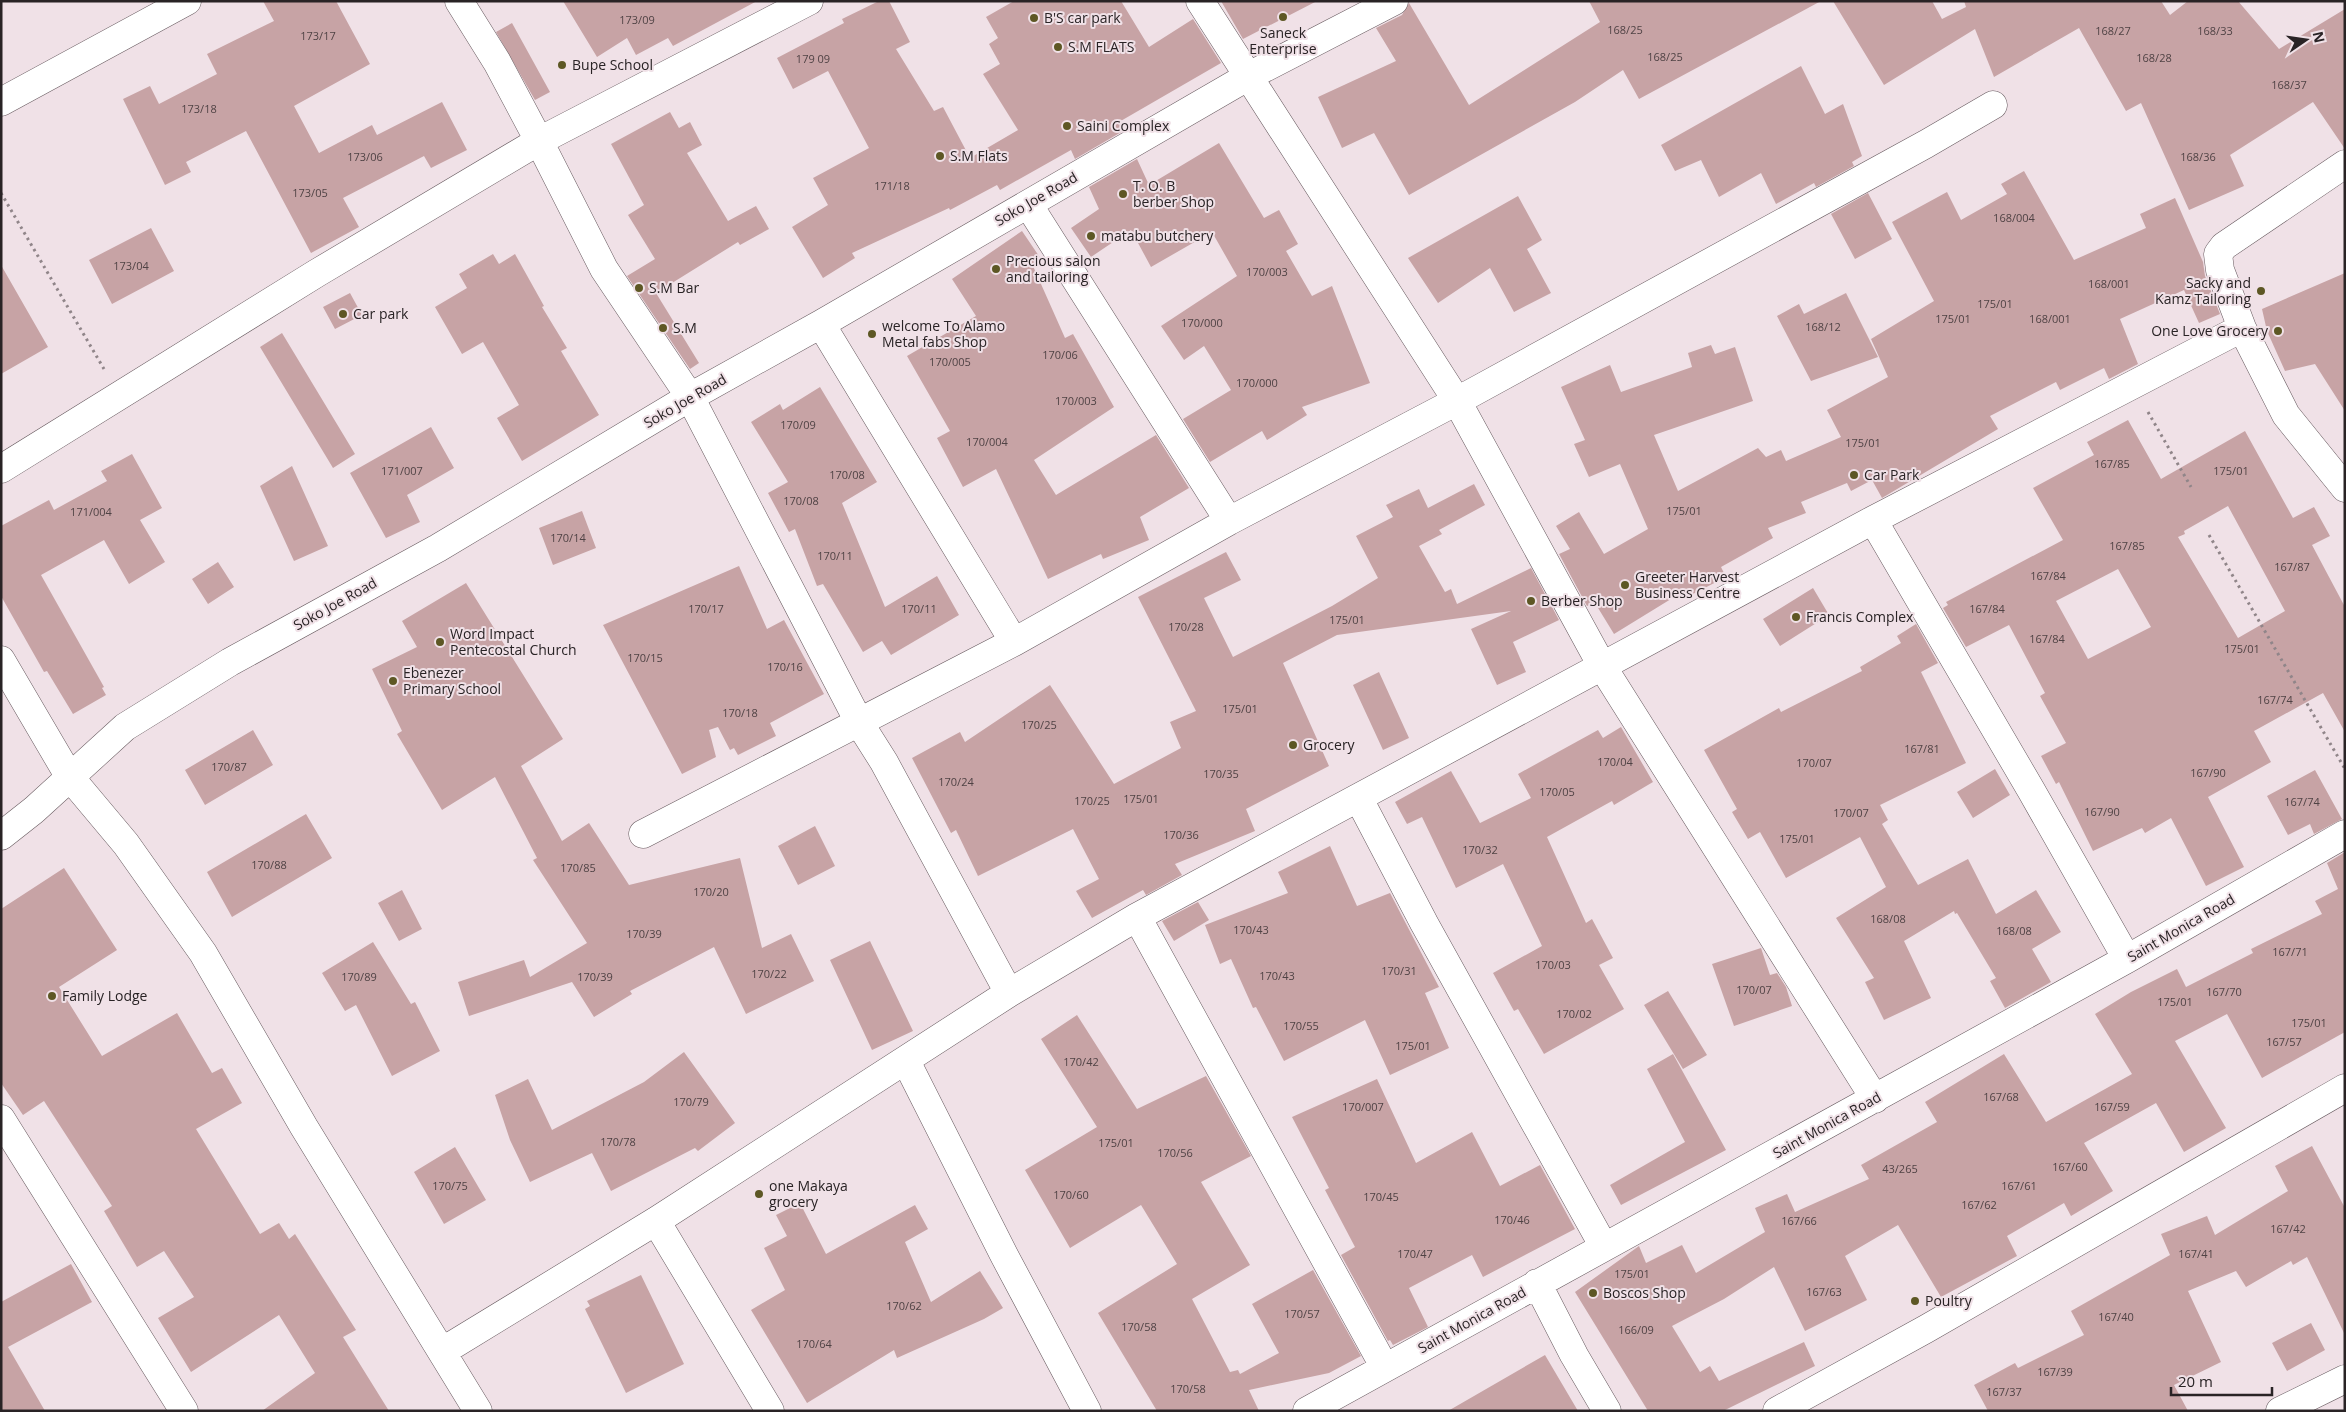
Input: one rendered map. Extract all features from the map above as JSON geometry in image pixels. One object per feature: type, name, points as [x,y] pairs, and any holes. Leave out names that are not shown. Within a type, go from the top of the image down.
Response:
[{"type":"street","points":[[1,102],[188,1]]},
{"type":"street","points":[[459,1],[497,62],[604,269],[690,397],[860,724],[884,762],[1010,993]]},
{"type":"street","points":[[1,469],[317,273],[539,141],[809,1]]},
{"type":"street","points":[[1200,1],[1457,401],[1602,666],[1874,1099]]},
{"type":"street","name":"Soko Joe Road","points":[[1,836],[34,810],[69,776],[125,727],[230,662],[438,548],[690,397],[821,324],[1249,76],[1394,1]]},
{"type":"street","points":[[643,834],[860,724],[1014,642],[1229,521],[1457,401],[1926,144],[1993,105]]},
{"type":"street","points":[[2345,164],[2224,246],[2218,254],[2220,270],[2242,328],[2286,415],[2345,488]]},
{"type":"street","points":[[1028,204],[1229,521]]},
{"type":"street","points":[[821,324],[1014,642]]},
{"type":"street","points":[[442,1351],[656,1221],[1010,993],[1137,917],[1359,799],[1873,520],[2242,328]]},
{"type":"street","points":[[1873,520],[2031,790],[2127,959]]},
{"type":"street","points":[[1,660],[69,776],[126,844],[203,953],[304,1127],[478,1411]]},
{"type":"street","points":[[1359,799],[1424,923],[1604,1247]]},
{"type":"street","name":"Saint Monica Road","points":[[1306,1411],[2127,959],[2345,834]]},
{"type":"street","points":[[1137,917],[1385,1368]]},
{"type":"street","points":[[906,1061],[1004,1256],[1087,1411]]},
{"type":"street","points":[[1777,1411],[1926,1329],[2345,1088]]},
{"type":"street","points":[[1,1119],[184,1411]]},
{"type":"street","points":[[656,1221],[770,1411]]},
{"type":"street","points":[[1537,1283],[1574,1355],[1607,1411]]},
{"type":"street","points":[[2280,1411],[2345,1379]]},
{"type":"path","points":[[1,193],[120,395]]},
{"type":"path","points":[[2133,385],[2191,487]]},
{"type":"path","points":[[2209,535],[2345,769]]},
{"type":"building","points":[[263,1],[336,1],[370,64],[294,106],[319,153],[372,125],[377,135],[442,102],[467,150],[431,168],[424,156],[343,198],[359,227],[311,253],[246,131],[186,162],[191,172],[165,185],[123,99],[150,86],[159,104],[217,74],[207,54],[274,21]]},
{"type":"building","points":[[563,1],[757,1],[673,46],[668,38],[636,55],[627,38],[597,57]]},
{"type":"building","points":[[879,1],[889,1],[910,42],[896,49],[934,111],[943,107],[970,158],[1018,130],[983,74],[1000,64],[989,44],[998,38],[986,17],[1014,1],[1121,1],[1149,47],[1193,19],[1221,63],[1119,122],[1123,131],[1075,159],[1071,150],[1000,190],[997,185],[950,210],[949,208],[852,253],[855,258],[823,278],[792,227],[828,205],[813,178],[869,148],[828,71],[793,89],[777,58],[844,23],[842,19]]},
{"type":"building","points":[[1221,1],[1317,1],[1243,39]]},
{"type":"building","points":[[1589,1],[1821,1],[1639,99],[1623,70],[1575,102],[1409,195],[1374,133],[1342,148],[1318,97],[1396,61],[1376,28],[1402,15],[1409,3],[1469,105],[1600,22]]},
{"type":"building","points":[[1833,1],[1932,1],[1942,19],[1966,7],[1964,1],[2161,1],[2170,15],[2188,1],[2238,1],[2279,49],[2345,9],[2345,149],[2313,102],[2230,155],[2244,186],[2189,210],[2141,103],[2126,111],[2079,28],[1994,77],[1975,29],[1884,85]]},
{"type":"building","points":[[512,23],[550,92],[535,100],[496,32]]},
{"type":"building","points":[[1801,66],[1825,114],[1843,104],[1862,156],[1852,162],[1854,166],[1816,187],[1814,183],[1776,204],[1761,173],[1719,197],[1701,160],[1675,171],[1661,145]]},
{"type":"building","points":[[670,112],[679,128],[690,122],[702,145],[687,153],[728,221],[756,206],[769,229],[740,245],[738,242],[656,293],[699,363],[690,369],[627,276],[655,259],[628,215],[644,205],[611,144]]},
{"type":"building","points":[[1219,143],[1264,218],[1279,210],[1298,244],[1286,251],[1312,296],[1332,286],[1370,383],[1302,407],[1307,415],[1267,440],[1262,431],[1210,462],[1183,419],[1231,390],[1204,346],[1184,360],[1161,326],[1237,276],[1212,232],[1151,267],[1131,230],[1091,257],[1071,228],[1099,209],[1089,187],[1137,159],[1149,185]]},
{"type":"building","points":[[2024,171],[2074,260],[2146,228],[2140,214],[2175,198],[2203,262],[2205,276],[2220,314],[2199,323],[2184,290],[2120,319],[2138,364],[2109,379],[2104,368],[2060,390],[2056,382],[1990,416],[1998,429],[1882,498],[1872,480],[1851,491],[1847,483],[1801,502],[1806,513],[1768,528],[1773,538],[1721,567],[1726,577],[1687,597],[1684,591],[1614,634],[1595,603],[1587,606],[1559,554],[1570,549],[1556,526],[1579,512],[1604,554],[1648,529],[1620,464],[1589,477],[1574,444],[1585,440],[1561,387],[1610,365],[1621,392],[1692,367],[1688,353],[1711,345],[1715,354],[1735,347],[1753,401],[1654,435],[1678,491],[1758,448],[1766,457],[1781,450],[1786,461],[1841,437],[1827,410],[1888,377],[1871,339],[1934,301],[1892,222],[1947,192],[1961,220],[2007,194],[2001,184]]},
{"type":"building","points":[[1868,193],[1892,239],[1855,259],[1831,214]]},
{"type":"building","points":[[1518,196],[1542,240],[1527,249],[1551,293],[1514,312],[1490,268],[1438,303],[1408,258]]},
{"type":"building","points":[[151,228],[174,271],[112,304],[89,260]]},
{"type":"building","points":[[1022,231],[1041,259],[1033,266],[1065,338],[1073,334],[1114,407],[1034,460],[1056,495],[1156,435],[1189,488],[1140,517],[1149,540],[1103,559],[1101,554],[1048,579],[996,469],[963,487],[937,438],[950,431],[907,356],[976,316],[952,279]]},
{"type":"building","points":[[493,254],[499,264],[515,254],[544,306],[542,307],[567,348],[561,351],[599,415],[522,461],[497,418],[519,405],[483,342],[462,354],[435,307],[467,288],[459,274]]},
{"type":"building","points":[[1,265],[48,347],[1,374]]},
{"type":"building","points":[[2345,273],[2345,411],[2315,364],[2285,371],[2267,331],[2262,309]]},
{"type":"building","name":"Car park","points":[[350,293],[362,315],[335,329],[323,307]]},
{"type":"building","points":[[1846,293],[1878,357],[1811,381],[1777,316],[1799,304],[1804,314]]},
{"type":"building","points":[[282,333],[355,454],[333,468],[260,347]]},
{"type":"building","points":[[820,387],[877,482],[842,503],[885,607],[937,576],[959,615],[891,655],[882,641],[863,652],[823,584],[817,586],[795,529],[789,532],[768,493],[788,482],[751,422],[780,404],[783,410]]},
{"type":"building","points":[[2128,420],[2161,479],[2245,431],[2293,518],[2314,507],[2330,536],[2312,545],[2345,607],[2345,732],[2323,693],[2254,731],[2271,762],[2208,797],[2244,867],[2206,886],[2171,818],[2145,833],[2142,828],[2093,851],[2059,782],[2056,784],[2041,756],[2066,743],[2040,696],[2045,693],[2009,625],[1966,647],[1943,608],[1948,605],[1946,602],[2063,540],[2033,488],[2094,455],[2087,442]],"holes":[[[2228,506],[2285,611],[2238,638],[2178,537],[2185,534],[2184,531]],[[2118,569],[2151,627],[2088,659],[2056,601]]]},
{"type":"building","points":[[431,427],[454,468],[407,495],[420,522],[386,538],[350,473]]},
{"type":"building","points":[[132,454],[162,508],[140,520],[165,562],[129,584],[104,540],[41,575],[104,687],[102,688],[106,695],[73,714],[47,671],[44,672],[1,596],[1,526],[49,500],[54,510],[107,481],[101,471]]},
{"type":"building","points":[[292,466],[328,546],[294,561],[260,486]]},
{"type":"building","points":[[1474,484],[1485,505],[1439,530],[1442,534],[1419,546],[1445,592],[1451,589],[1457,604],[1531,568],[1559,620],[1513,642],[1526,672],[1497,685],[1471,629],[1511,611],[1337,635],[1283,663],[1329,766],[1246,809],[1255,831],[1175,864],[1182,875],[1146,895],[1143,890],[1092,918],[1076,891],[1099,879],[1073,829],[978,876],[956,830],[951,833],[912,758],[960,732],[965,742],[1050,685],[1114,784],[1181,748],[1170,722],[1196,711],[1138,597],[1226,552],[1241,580],[1204,598],[1233,657],[1332,606],[1378,578],[1356,536],[1393,517],[1386,505],[1419,489],[1428,508]]},
{"type":"building","points":[[582,511],[596,548],[553,565],[539,528]]},
{"type":"building","points":[[218,562],[234,587],[208,604],[192,579]]},
{"type":"building","points":[[739,566],[767,629],[784,620],[824,694],[770,723],[776,736],[738,755],[734,748],[730,750],[718,727],[709,730],[716,757],[682,774],[603,625]]},
{"type":"building","points":[[466,583],[563,739],[521,766],[562,841],[589,823],[629,885],[740,858],[762,948],[791,934],[814,981],[746,1014],[714,947],[630,991],[632,994],[594,1017],[572,982],[469,1016],[458,982],[524,960],[530,977],[587,943],[533,860],[537,858],[495,777],[442,810],[397,734],[402,731],[372,669],[417,647],[402,621]]},
{"type":"building","name":"Francis Complex","points":[[1813,588],[1829,615],[1780,646],[1763,619]]},
{"type":"building","points":[[1916,624],[1938,663],[1921,672],[1966,763],[1880,805],[1888,820],[1882,824],[1918,885],[1968,859],[1996,914],[2036,890],[2061,932],[2032,949],[2051,982],[2005,1008],[1990,981],[1996,978],[1954,911],[1904,941],[1931,998],[1884,1020],[1865,982],[1874,978],[1836,918],[1886,887],[1860,837],[1786,878],[1760,832],[1748,839],[1732,812],[1737,809],[1704,750],[1779,708],[1781,712],[1862,671],[1860,667],[1901,643],[1897,636]]},
{"type":"building","points":[[1379,672],[1409,738],[1383,750],[1353,685]]},
{"type":"building","points":[[1621,727],[1653,782],[1614,805],[1612,801],[1547,837],[1586,923],[1592,919],[1613,958],[1599,965],[1624,1009],[1544,1054],[1518,1009],[1514,1011],[1493,973],[1542,946],[1503,864],[1456,888],[1422,817],[1407,824],[1395,802],[1451,771],[1480,823],[1531,798],[1518,774],[1598,730],[1603,738]]},
{"type":"building","points":[[253,730],[273,765],[205,805],[185,770]]},
{"type":"building","points":[[1995,769],[2010,795],[1973,818],[1957,792]]},
{"type":"building","points":[[2315,770],[2342,819],[2314,834],[2310,824],[2288,835],[2267,796]]},
{"type":"building","points":[[306,814],[332,858],[232,917],[207,872]]},
{"type":"building","points":[[815,826],[835,866],[798,885],[778,846]]},
{"type":"building","points":[[1330,846],[1357,906],[1390,893],[1439,987],[1425,993],[1449,1048],[1390,1075],[1365,1020],[1284,1061],[1256,1007],[1253,1008],[1231,959],[1220,964],[1205,925],[1288,893],[1278,872]]},
{"type":"building","points":[[2345,852],[2345,1032],[2262,1078],[2227,1014],[2175,1041],[2226,1128],[2184,1152],[2156,1103],[2084,1143],[2113,1191],[2071,1216],[2064,1203],[2007,1236],[2017,1256],[1941,1297],[1898,1225],[1845,1256],[1867,1300],[1805,1331],[1774,1267],[1724,1299],[1672,1326],[1700,1372],[1710,1366],[1719,1381],[1804,1342],[1815,1366],[1723,1411],[1648,1411],[1575,1292],[1639,1246],[1646,1263],[1682,1245],[1696,1273],[1765,1232],[1755,1208],[1787,1194],[1795,1212],[1869,1179],[1861,1165],[1937,1122],[1925,1102],[2004,1054],[2046,1122],[2132,1074],[2095,1014],[2131,992],[2177,969],[2186,987],[2253,953],[2251,949],[2322,914],[2315,901],[2338,889],[2327,863]]},
{"type":"building","points":[[64,868],[117,950],[59,987],[102,1056],[177,1013],[212,1073],[222,1068],[242,1103],[196,1129],[260,1234],[279,1223],[289,1239],[295,1234],[356,1330],[343,1337],[389,1411],[262,1411],[315,1373],[279,1315],[191,1372],[158,1318],[194,1297],[164,1251],[137,1267],[104,1211],[112,1206],[44,1101],[23,1115],[1,1083],[1,909]]},
{"type":"building","points":[[402,890],[422,929],[399,941],[378,903]]},
{"type":"building","points":[[1198,902],[1209,920],[1174,941],[1162,921]]},
{"type":"building","points":[[870,941],[913,1031],[872,1050],[830,960]]},
{"type":"building","points":[[373,942],[411,1004],[415,1002],[440,1051],[392,1076],[356,1005],[345,1011],[322,973]]},
{"type":"building","points":[[1761,948],[1770,975],[1777,973],[1786,987],[1792,1006],[1734,1026],[1712,964]]},
{"type":"building","points":[[1668,991],[1707,1055],[1683,1069],[1644,1005]]},
{"type":"building","points":[[1077,1015],[1137,1109],[1206,1076],[1251,1156],[1201,1182],[1250,1265],[1192,1299],[1230,1372],[1238,1370],[1240,1374],[1279,1353],[1252,1304],[1313,1270],[1361,1356],[1329,1373],[1249,1390],[1259,1411],[1157,1411],[1098,1313],[1177,1264],[1141,1205],[1070,1248],[1025,1170],[1097,1127],[1041,1039]]},
{"type":"building","points":[[684,1052],[735,1123],[698,1151],[695,1148],[611,1191],[592,1153],[530,1182],[510,1140],[495,1095],[528,1079],[552,1130],[644,1082]]},
{"type":"building","points":[[1673,1054],[1726,1150],[1621,1205],[1610,1185],[1685,1142],[1647,1069]]},
{"type":"building","points":[[1377,1079],[1416,1163],[1472,1132],[1500,1186],[1540,1165],[1575,1229],[1483,1277],[1472,1255],[1409,1288],[1428,1327],[1393,1345],[1390,1340],[1388,1341],[1341,1255],[1355,1247],[1325,1190],[1329,1188],[1292,1117]]},
{"type":"building","points":[[2312,1146],[2345,1208],[2345,1335],[2307,1257],[2293,1265],[2291,1261],[2246,1287],[2236,1271],[2188,1291],[2221,1362],[2174,1385],[2188,1411],[1988,1411],[1974,1385],[2015,1363],[2018,1368],[2084,1335],[2071,1311],[2170,1255],[2161,1234],[2207,1216],[2215,1235],[2288,1191],[2275,1166]]},
{"type":"building","points":[[455,1147],[486,1200],[444,1224],[414,1172]]},
{"type":"building","points":[[800,1203],[826,1254],[915,1205],[928,1229],[905,1242],[931,1302],[980,1271],[1003,1308],[984,1319],[897,1358],[894,1350],[807,1403],[751,1310],[785,1290],[764,1248],[787,1236],[776,1215]]},
{"type":"building","points":[[71,1264],[92,1302],[8,1347],[45,1411],[1,1411],[1,1302]]},
{"type":"building","points":[[641,1275],[684,1364],[626,1393],[585,1309],[590,1306],[587,1301]]},
{"type":"building","points":[[2311,1323],[2325,1350],[2287,1371],[2272,1343]]},
{"type":"building","points":[[1545,1355],[1578,1411],[1448,1411]]},
{"type":"place","name":"Saneck Enterprise","points":[[1283,17]]},
{"type":"place","name":"B'S car park","points":[[1034,18]]},
{"type":"place","name":"S.M FLATS","points":[[1058,47]]},
{"type":"place","name":"Bupe School","points":[[562,65]]},
{"type":"place","name":"Saini Complex","points":[[1067,126]]},
{"type":"place","name":"S.M Flats","points":[[940,156]]},
{"type":"place","name":"T. O. B berber Shop","points":[[1123,194]]},
{"type":"place","name":"matabu butchery","points":[[1091,236]]},
{"type":"place","name":"Precious salon and tailoring","points":[[996,269]]},
{"type":"place","name":"S.M Bar","points":[[639,288]]},
{"type":"place","name":"Sacky and Kamz Tailoring","points":[[2261,291]]},
{"type":"place","name":"Car park","points":[[343,314]]},
{"type":"place","name":"S.M","points":[[663,328]]},
{"type":"place","name":"One Love Grocery","points":[[2278,331]]},
{"type":"place","name":"welcome To Alamo Metal fabs Shop","points":[[872,334]]},
{"type":"place","name":"Car Park","points":[[1854,475]]},
{"type":"place","name":"Greeter Harvest Business Centre","points":[[1625,585]]},
{"type":"place","name":"Berber Shop","points":[[1531,601]]},
{"type":"place","name":"Francis Complex","points":[[1796,617]]},
{"type":"place","name":"Word Impact Pentecostal Church","points":[[440,642]]},
{"type":"place","name":"Ebenezer Primary School","points":[[393,681]]},
{"type":"place","name":"Grocery","points":[[1293,745]]},
{"type":"place","name":"Family Lodge","points":[[52,996]]},
{"type":"place","name":"one Makaya grocery","points":[[759,1194]]},
{"type":"place","name":"Boscos Shop","points":[[1593,1293]]},
{"type":"place","name":"Poultry","points":[[1915,1301]]}]
